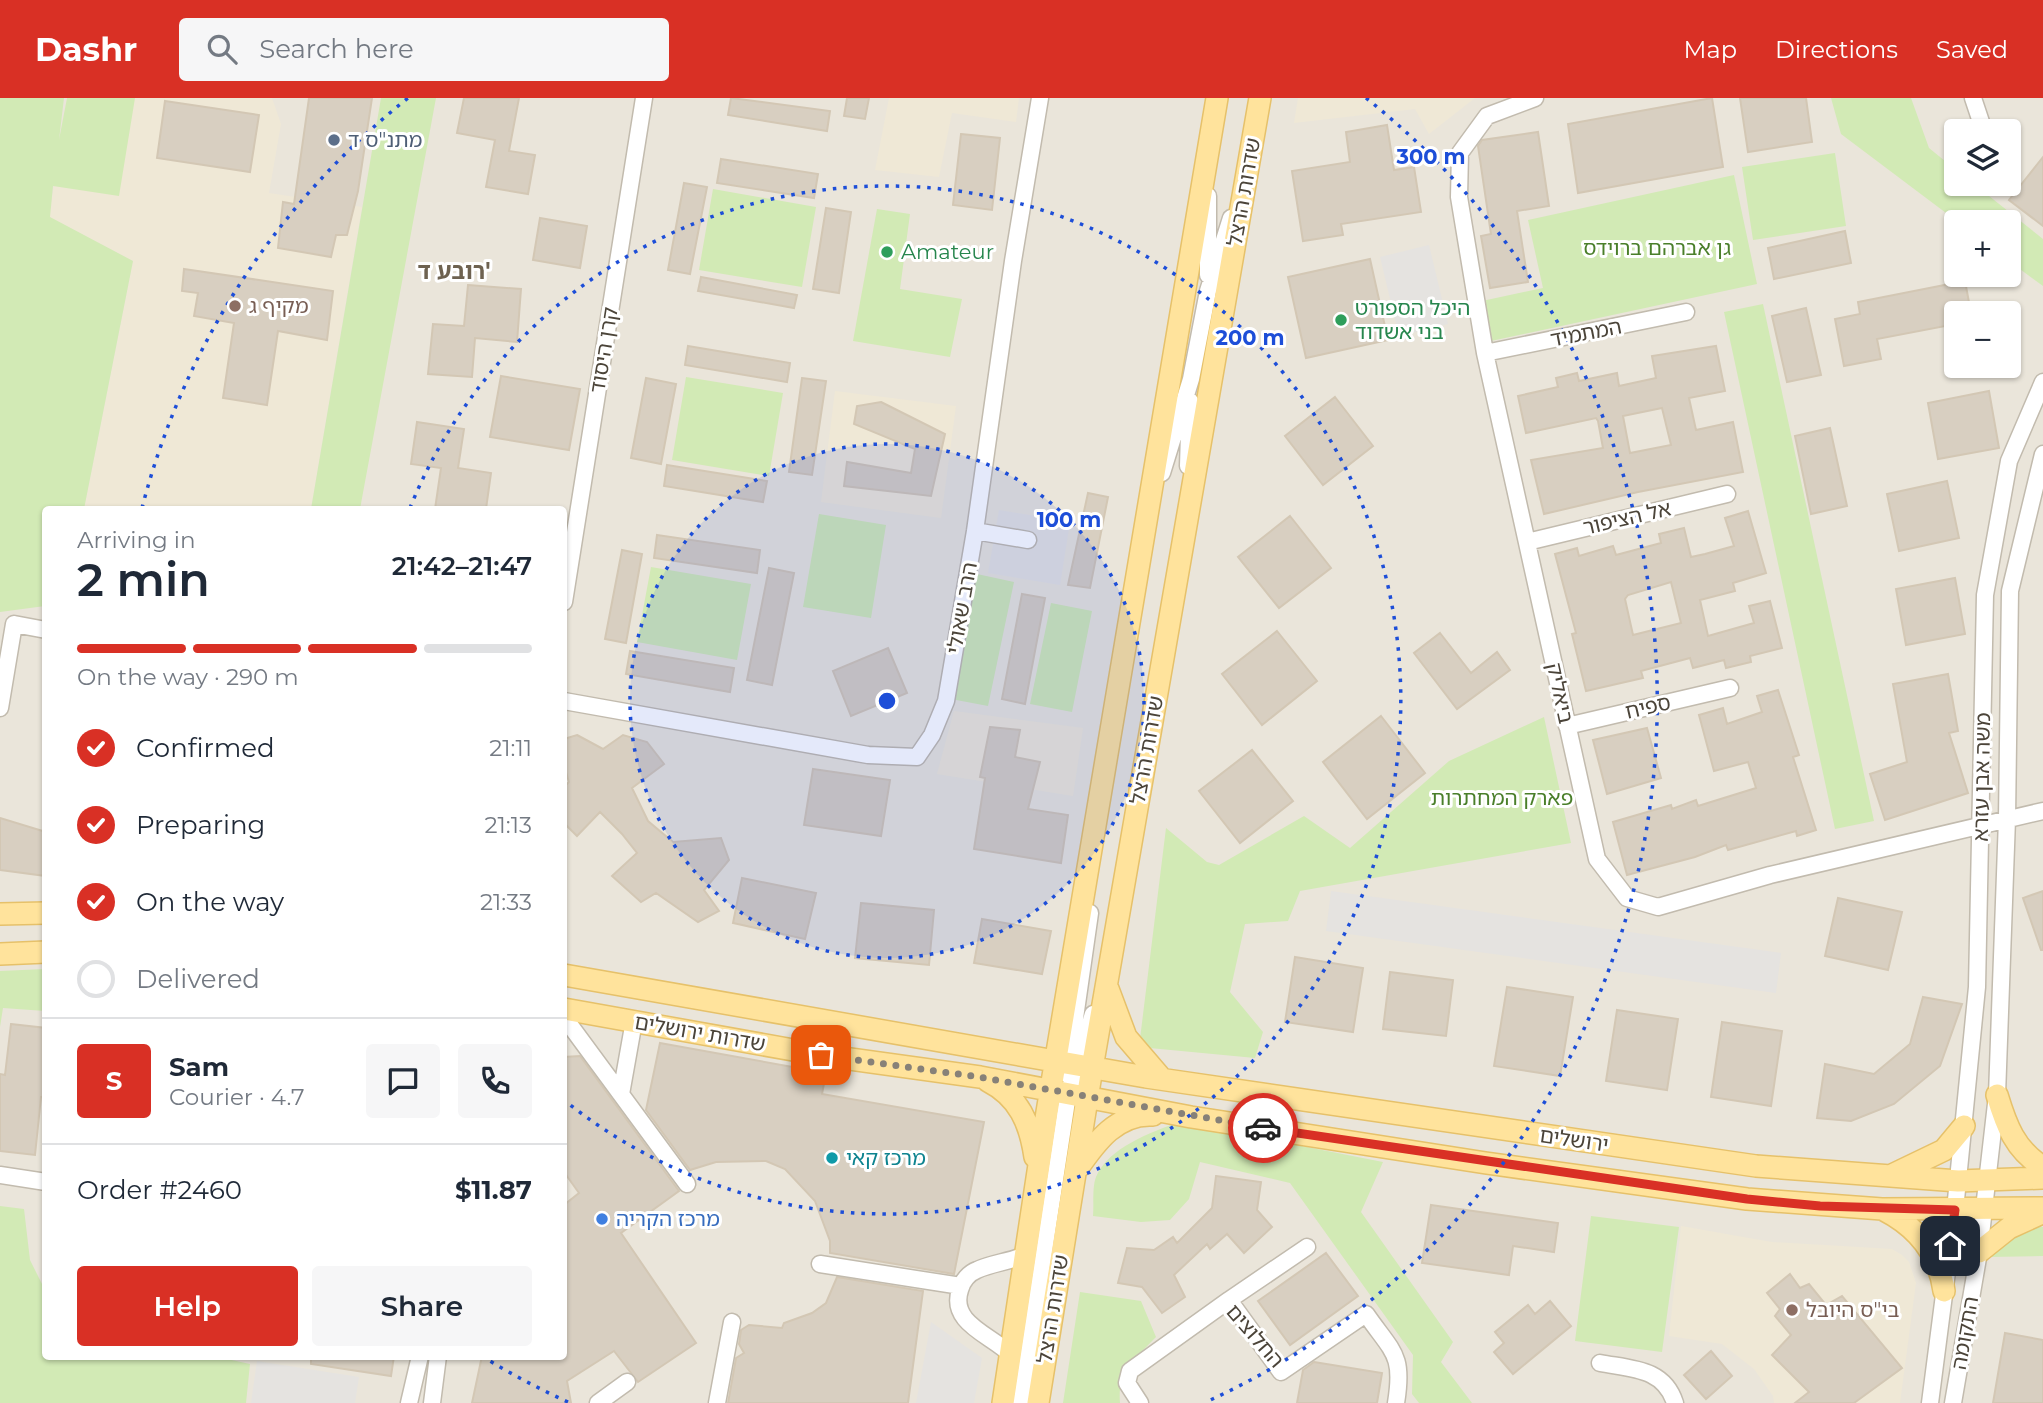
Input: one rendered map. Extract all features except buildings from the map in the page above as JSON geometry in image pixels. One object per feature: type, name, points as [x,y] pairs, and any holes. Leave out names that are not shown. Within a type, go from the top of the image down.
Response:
[{"type":"main road","name":"שדרות הרצל","points":[[1038,1403],[1074,1173],[1069,1094],[1105,774],[1217,98]]},
{"type":"main road","name":"שדרות הרצל","points":[[1010,1399],[1010,1354],[1037,1174],[1069,1094],[1073,1064],[1107,985],[1260,98]]},
{"type":"main road","points":[[0,914],[42,913]]},
{"type":"main road","points":[[0,954],[42,952]]},
{"type":"main road","name":"שדרות ירושלים","points":[[567,974],[1162,1079]]},
{"type":"main road","points":[[1107,985],[1126,1037],[1162,1079]]},
{"type":"main road","name":"שדרות ירושלים","points":[[567,1010],[821,1055],[979,1077],[1191,1117],[1486,1163],[1747,1199],[1882,1209],[2043,1210]]},
{"type":"main road","points":[[979,1077],[1005,1093],[1022,1110],[1032,1137],[1037,1174]]},
{"type":"main road","name":"ירושלים","points":[[1162,1079],[1756,1166],[1887,1177],[1987,1180]]},
{"type":"main road","points":[[1997,1095],[2008,1131],[2029,1159],[2043,1167]]},
{"type":"main road","points":[[1074,1173],[1096,1142],[1111,1128],[1126,1120],[1147,1115],[1191,1117]]},
{"type":"main road","points":[[1887,1177],[1944,1150],[1964,1126]]},
{"type":"main road","points":[[1987,1180],[2043,1178]]},
{"type":"main road","points":[[1882,1209],[1900,1218],[1930,1250],[1941,1270],[1944,1291]]},
{"type":"main road","points":[[1979,1252],[2009,1228],[2043,1210]]},
{"type":"street","name":"קרן היסוד","points":[[567,583],[644,98]]},
{"type":"street","name":"הרב שאולי","points":[[567,702],[868,755],[917,757],[932,735],[946,701],[975,531],[1013,261],[1040,98]]},
{"type":"street","name":"ביאליק","points":[[1535,98],[1487,116],[1460,153],[1459,197],[1485,353],[1597,859],[1627,898],[1658,907],[1770,875],[1982,823],[2043,811]]},
{"type":"street","points":[[1973,98],[1980,119]]},
{"type":"street","points":[[1208,158],[1208,291]]},
{"type":"street","points":[[1147,520],[1191,379],[1208,291],[1249,162]]},
{"type":"street","name":"המתמיד","points":[[1485,353],[1686,312]]},
{"type":"street","points":[[1186,524],[1191,379]]},
{"type":"street","name":"משה אבן עזרא","points":[[1958,1181],[1977,987],[1984,595],[2009,461],[2043,382]]},
{"type":"street","name":"משה אבן עזרא","points":[[1987,1180],[1997,1095],[2007,818],[2010,591],[2043,454]]},
{"type":"street","name":"אל הציפור","points":[[1527,542],[1727,494]]},
{"type":"street","points":[[975,531],[1028,540]]},
{"type":"street","points":[[0,708],[14,624],[42,628]]},
{"type":"street","name":"ספיח","points":[[1567,726],[1730,688]]},
{"type":"street","points":[[1073,1064],[1093,1010],[1144,768]]},
{"type":"street","points":[[567,1021],[687,1184]]},
{"type":"street","points":[[621,1094],[634,1021]]},
{"type":"street","points":[[1010,1399],[1047,1237],[1069,1094]]},
{"type":"street","points":[[0,1175],[42,1181]]},
{"type":"street","name":"התקומה","points":[[1953,1403],[1979,1252],[1987,1180]]},
{"type":"street","name":"התקומה","points":[[1930,1403],[1958,1181]]},
{"type":"street","points":[[1229,1300],[1307,1247]]},
{"type":"street","points":[[1010,1354],[963,1318],[958,1304],[961,1286],[969,1275],[978,1269],[1025,1255]]},
{"type":"street","points":[[820,1264],[961,1286]]},
{"type":"street","name":"החלוצים","points":[[1140,1403],[1127,1383],[1129,1371],[1229,1300],[1281,1372],[1366,1314],[1399,1363],[1401,1373],[1396,1403]]},
{"type":"street","points":[[717,1403],[732,1322]]},
{"type":"street","points":[[409,1403],[419,1360]]},
{"type":"street","points":[[432,1403],[437,1360]]},
{"type":"street","points":[[1600,1363],[1653,1375],[1668,1384],[1675,1403]]},
{"type":"street","points":[[598,1403],[627,1382]]},
{"type":"shaded area","points":[[0,98],[2043,98],[2043,1403],[0,1403]]},
{"type":"shaded area","name":"מקיף ג","points":[[67,98],[272,98],[281,124],[269,193],[362,207],[312,506],[85,506],[133,261],[49,217]]},
{"type":"shaded area","points":[[889,98],[1019,98],[1016,122],[952,113],[939,177],[875,170]]},
{"type":"shaded area","points":[[1298,98],[1475,98],[1429,134],[1415,109],[1294,123]]},
{"type":"shaded area","points":[[1429,245],[1448,324],[1399,336],[1380,257]]},
{"type":"shaded area","points":[[835,391],[956,406],[941,518],[821,502]]},
{"type":"shaded area","points":[[999,510],[1070,522],[1060,585],[988,573]]},
{"type":"shaded area","points":[[954,711],[1083,728],[1073,796],[937,774]]},
{"type":"shaded area","points":[[1331,891],[1781,953],[1776,993],[1326,931]]},
{"type":"shaded area","name":"בי\"ס היובל","points":[[1681,1226],[1772,1242],[1892,1249],[1902,1255],[1909,1262],[1916,1283],[1900,1403],[1774,1403],[1773,1396],[1754,1369],[1722,1344],[1669,1336]]},
{"type":"shaded area","points":[[931,1322],[982,1358],[974,1403],[916,1403]]},
{"type":"shaded area","points":[[257,1361],[359,1377],[355,1403],[251,1403]]},
{"type":"green space","points":[[0,98],[64,98],[59,140],[67,98],[135,98],[119,196],[53,186],[50,217],[133,261],[85,506],[42,506],[42,606],[0,612]]},
{"type":"green space","points":[[381,98],[436,98],[361,506],[312,506]]},
{"type":"green space","points":[[1831,98],[1911,98],[1929,148],[1944,160],[1944,196],[1989,196],[2007,210],[1944,211],[1841,134]]},
{"type":"green space","points":[[1835,153],[1846,226],[1753,240],[1742,167]]},
{"type":"green space","name":"גן אברהם ברוידס","points":[[1734,175],[1757,284],[1491,341],[1482,301],[1543,288],[1528,220]]},
{"type":"green space","points":[[713,189],[816,207],[802,287],[699,270]]},
{"type":"green space","name":"Amateur","points":[[877,209],[910,214],[900,289],[962,299],[950,357],[853,341]]},
{"type":"green space","points":[[2021,221],[2043,239],[2043,286],[2021,270]]},
{"type":"green space","points":[[1763,304],[1874,821],[1835,829],[1724,312]]},
{"type":"green space","points":[[686,377],[783,393],[769,476],[672,460]]},
{"type":"green space","points":[[819,514],[886,525],[871,618],[803,607]]},
{"type":"green space","points":[[651,567],[751,584],[737,660],[637,642]]},
{"type":"green space","points":[[977,574],[1014,582],[988,706],[951,699]]},
{"type":"green space","points":[[1051,603],[1092,611],[1072,712],[1030,704]]},
{"type":"green space","name":"פארק המחתרות","points":[[1544,717],[1571,843],[1300,891],[1288,921],[1245,924],[1230,992],[1263,1032],[1255,1058],[1139,1047],[1166,828],[1207,862],[1219,865],[1304,816],[1350,848],[1449,761]]},
{"type":"green space","points":[[42,969],[42,1011],[3,1008],[0,1027],[0,971]]},
{"type":"green space","points":[[1179,1122],[1383,1162],[1361,1212],[1453,1342],[1441,1362],[1472,1403],[1419,1403],[1412,1394],[1413,1355],[1290,1183],[1200,1162],[1189,1199],[1170,1220],[1141,1222],[1093,1216],[1096,1177],[1110,1157],[1131,1142]]},
{"type":"green space","points":[[0,1206],[24,1209],[30,1260],[42,1284],[42,1360],[232,1360],[250,1364],[246,1403],[0,1403]]},
{"type":"green space","points":[[1591,1216],[1679,1227],[1662,1352],[1575,1341]]},
{"type":"green space","points":[[2031,1227],[2043,1227],[2043,1256],[1988,1257],[2008,1237]]},
{"type":"green space","points":[[1080,1292],[1141,1301],[1156,1337],[1129,1366],[1122,1383],[1120,1403],[1063,1403]]},
{"type":"way so far","points":[[821,1055],[979,1077],[1263,1128]]},
{"type":"place","name":"מתנ\"ס ד","points":[[334,140]]},
{"type":"place","name":"Amateur","points":[[887,252]]},
{"type":"place","name":"מקיף ג","points":[[235,306]]},
{"type":"place","name":"היכל הספורט בני אשדוד","points":[[1341,320]]},
{"type":"place","name":"מרכז קאי","points":[[832,1158]]},
{"type":"place","name":"מרכז הקריה","points":[[602,1219]]},
{"type":"place","name":"בי\"ס היובל","points":[[1792,1310]]},
{"type":"district","name":"רובע ד'","points":[[454,271]]},
{"type":"route","points":[[1263,1128],[1486,1163],[1747,1199],[1820,1206],[1955,1210],[1950,1246]]}]
